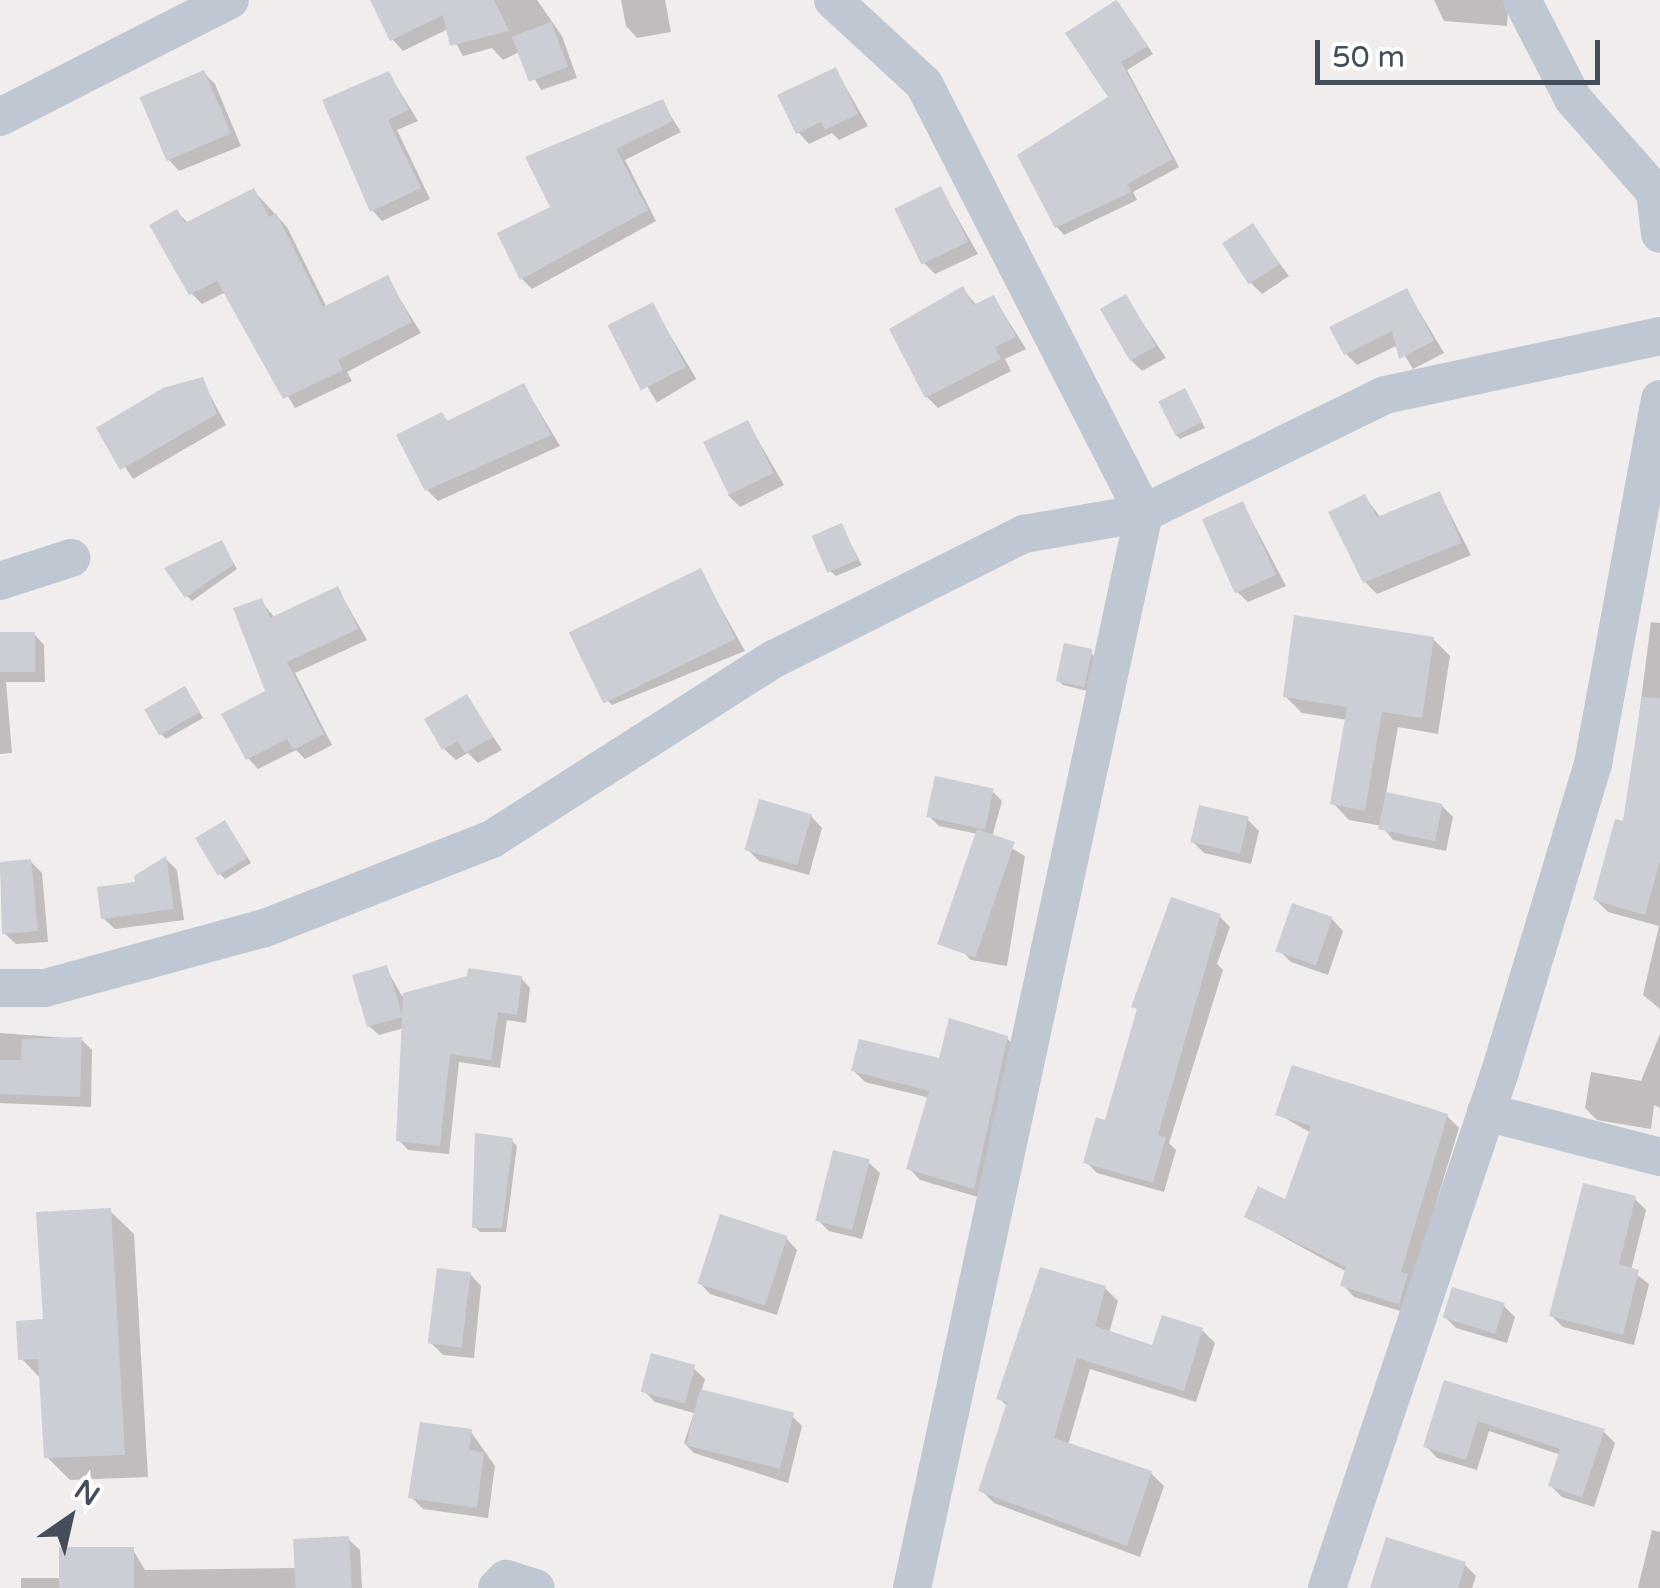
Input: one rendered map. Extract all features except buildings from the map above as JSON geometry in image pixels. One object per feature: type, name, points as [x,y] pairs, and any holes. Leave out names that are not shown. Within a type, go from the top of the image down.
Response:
[{"type":"street","points":[[0,118],[230,0]]},
{"type":"street","points":[[833,0],[924,84],[1144,512],[912,1588]]},
{"type":"street","points":[[1522,0],[1573,99],[1655,192],[1660,234]]},
{"type":"street","points":[[0,988],[45,988],[265,928],[492,840],[774,659],[1006,542],[1144,512],[1385,395],[1660,336]]},
{"type":"street","points":[[1327,1588],[1486,1112],[1593,764],[1660,399]]},
{"type":"street","points":[[0,581],[71,558]]},
{"type":"street","points":[[1486,1112],[1660,1157]]},
{"type":"street","points":[[497,1588],[506,1579],[536,1588]]}]
